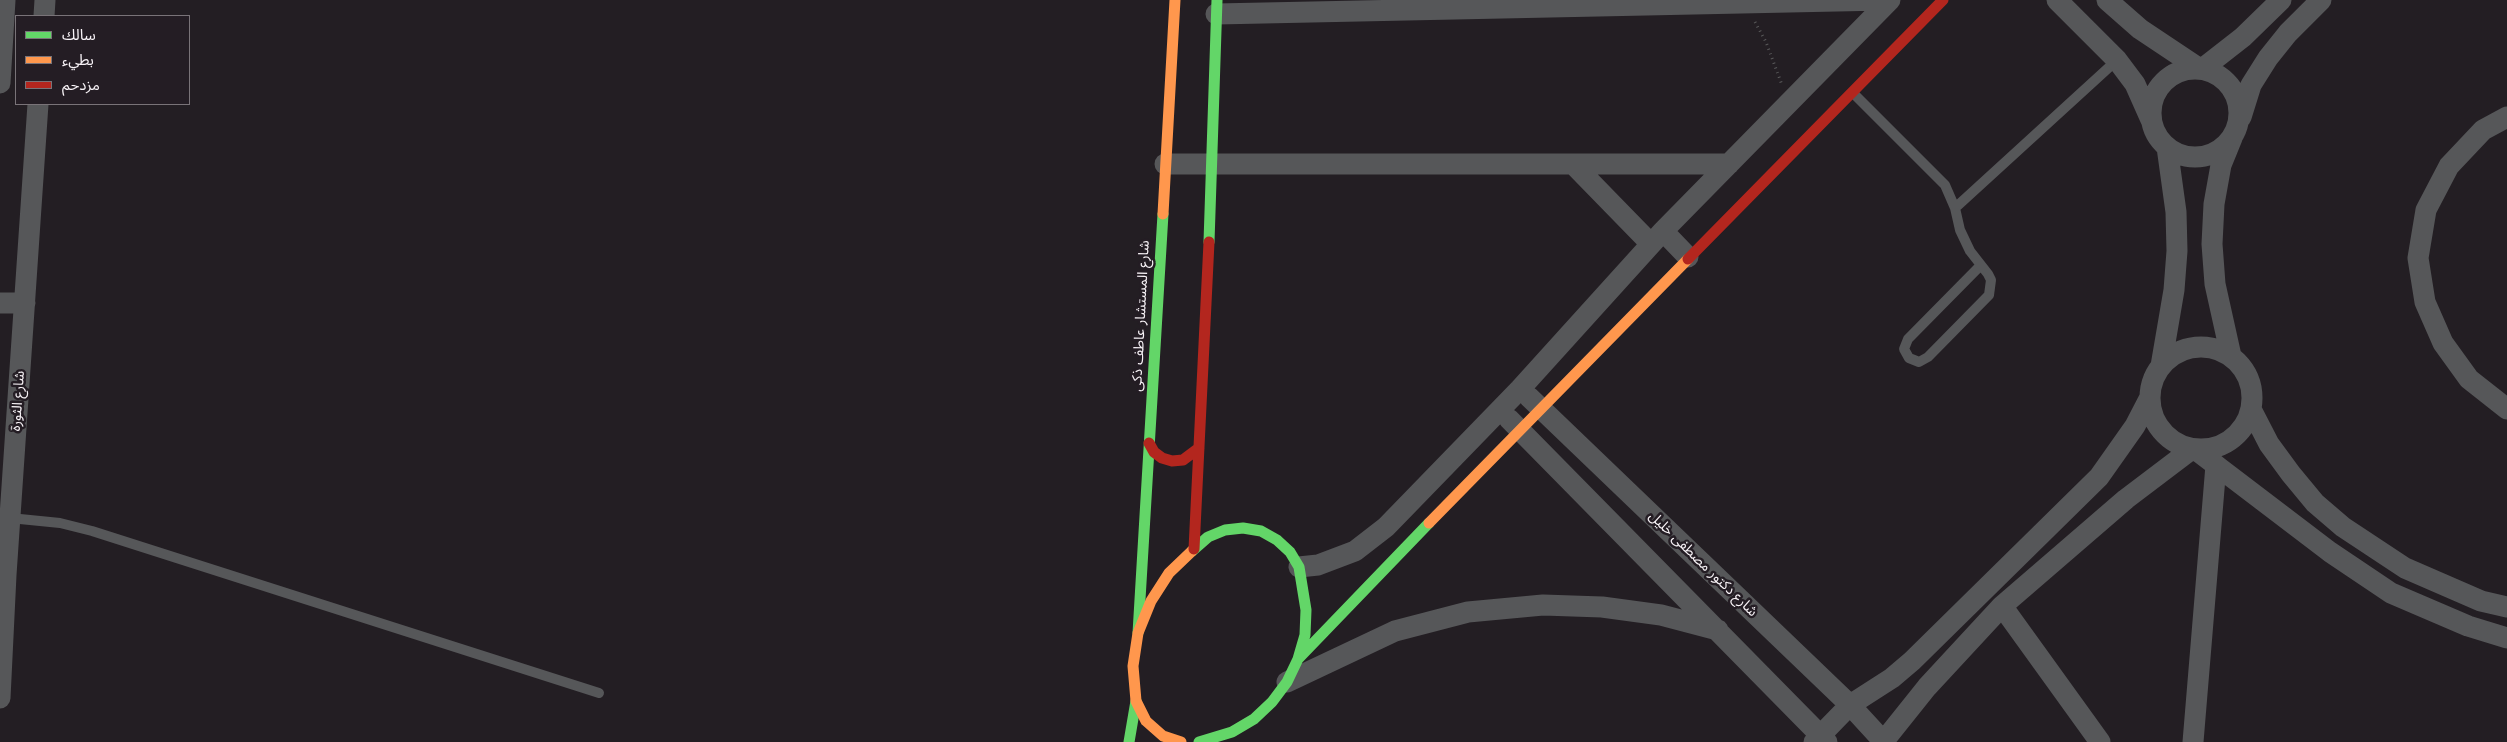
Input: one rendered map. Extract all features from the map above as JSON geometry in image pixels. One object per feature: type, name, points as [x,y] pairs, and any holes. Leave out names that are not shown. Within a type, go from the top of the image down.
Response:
[{"type":"street","points":[[0,83],[5,0]]},
{"type":"street","points":[[44,15],[45,0]]},
{"type":"street","name":"شارع المستشار عاطف ذكى","points":[[1138,633],[1175,0]]},
{"type":"street","points":[[1194,549],[1213,164],[1216,7],[1742,3],[1884,0]]},
{"type":"street","points":[[1299,567],[1337,559],[1371,541],[1520,389],[1657,238],[1890,0]]},
{"type":"street","points":[[1298,659],[1390,561],[1943,0]]},
{"type":"street","points":[[2057,0],[2117,60],[2135,84],[2160,139],[2167,147],[2181,154],[2196,157],[2224,146],[2236,128],[2238,101],[2227,82],[2216,74],[2201,69],[2158,42],[2113,2]]},
{"type":"street","points":[[2152,120],[2152,106],[2156,93],[2163,82],[2180,72],[2201,69],[2244,37],[2281,0]]},
{"type":"street","points":[[2231,356],[2215,284],[2212,244],[2214,204],[2221,165],[2252,85],[2268,58],[2288,33],[2321,0]]},
{"type":"street","name":"شارع الثورة","points":[[0,698],[10,518],[8,438],[25,303],[38,105]]},
{"type":"street","points":[[2507,117],[2483,130],[2448,166],[2426,210],[2418,258],[2425,302],[2443,343],[2470,379],[2507,410]]},
{"type":"street","points":[[2167,147],[2176,212],[2177,251],[2174,290],[2161,366],[2151,386],[2150,399],[2153,416],[2162,431],[2175,443],[2194,450],[2216,465],[2330,552],[2391,593],[2468,626],[2507,638]]},
{"type":"street","points":[[1165,164],[1729,164]]},
{"type":"street","points":[[1574,165],[1657,238],[1688,257]]},
{"type":"street","points":[[0,303],[25,303]]},
{"type":"street","points":[[1884,742],[1927,687],[2002,606],[2126,499],[2194,450],[2215,448],[2232,441],[2244,428],[2252,411],[2253,390],[2246,370],[2231,356],[2213,348],[2194,347],[2176,353],[2161,366]]},
{"type":"street","name":"شارع دكتور مصطفى خليل","points":[[1520,389],[1850,705],[1884,742]]},
{"type":"street","points":[[1499,411],[1520,429],[1718,630],[1820,740],[1850,705],[1892,678],[1912,661],[2099,477],[2135,426],[2150,399]]},
{"type":"street","points":[[2252,411],[2269,444],[2291,474],[2315,503],[2343,527],[2405,568],[2481,600],[2507,608]]},
{"type":"street","points":[[1149,443],[1154,452],[1162,458],[1172,461],[1182,460],[1192,455],[1199,448]]},
{"type":"street","points":[[2193,742],[2216,465]]},
{"type":"street","points":[[1129,742],[1136,701],[1133,666],[1138,633],[1151,601],[1169,572],[1208,537],[1224,530],[1243,528],[1260,531],[1277,540],[1290,552],[1299,567],[1306,610],[1305,635],[1298,659],[1287,682],[1272,702],[1254,719],[1230,737],[1199,742]]},
{"type":"street","points":[[1371,541],[1371,547],[1378,559],[1390,561]]},
{"type":"street","points":[[1287,682],[1395,631],[1468,612],[1543,605],[1602,607],[1661,616],[1718,630]]},
{"type":"street","points":[[2002,606],[2100,742]]},
{"type":"street","points":[[1136,701],[1146,721],[1163,736],[1181,742]]},
{"type":"lane","points":[[1955,208],[2117,60]]},
{"type":"lane","points":[[1852,92],[1945,185],[1955,208],[1960,230],[1970,251],[1981,265],[1991,280],[1989,295],[1924,360],[1913,361],[1904,349],[1908,339],[1981,265]]},
{"type":"lane","points":[[10,518],[60,523],[92,531],[599,693]]},
{"type":"path","points":[[1742,3],[1766,42],[1782,85],[1785,108]]},
{"type":"traffic: fast","points":[[1209,242],[1217,0]]},
{"type":"traffic: fast","points":[[1138,633],[1163,214]]},
{"type":"traffic: fast","points":[[1298,659],[1429,523]]},
{"type":"traffic: fast","points":[[1192,551],[1208,537],[1225,530],[1243,528],[1261,531],[1277,540],[1290,552],[1299,567],[1306,610],[1305,635],[1298,659],[1287,682],[1272,702],[1254,719],[1232,732],[1199,742]]},
{"type":"traffic: fast","points":[[1129,742],[1136,701]]},
{"type":"traffic: slow","points":[[1163,214],[1175,0]]},
{"type":"traffic: slow","points":[[1429,523],[1688,259]]},
{"type":"traffic: slow","points":[[1181,742],[1163,736],[1146,721],[1136,701],[1133,666],[1138,633],[1151,601],[1169,573],[1192,551]]},
{"type":"traffic: jam","points":[[1688,259],[1943,0]]},
{"type":"traffic: jam","points":[[1194,549],[1209,242]]},
{"type":"traffic: jam","points":[[1149,443],[1154,452],[1162,458],[1172,461],[1183,460],[1199,448]]}]
